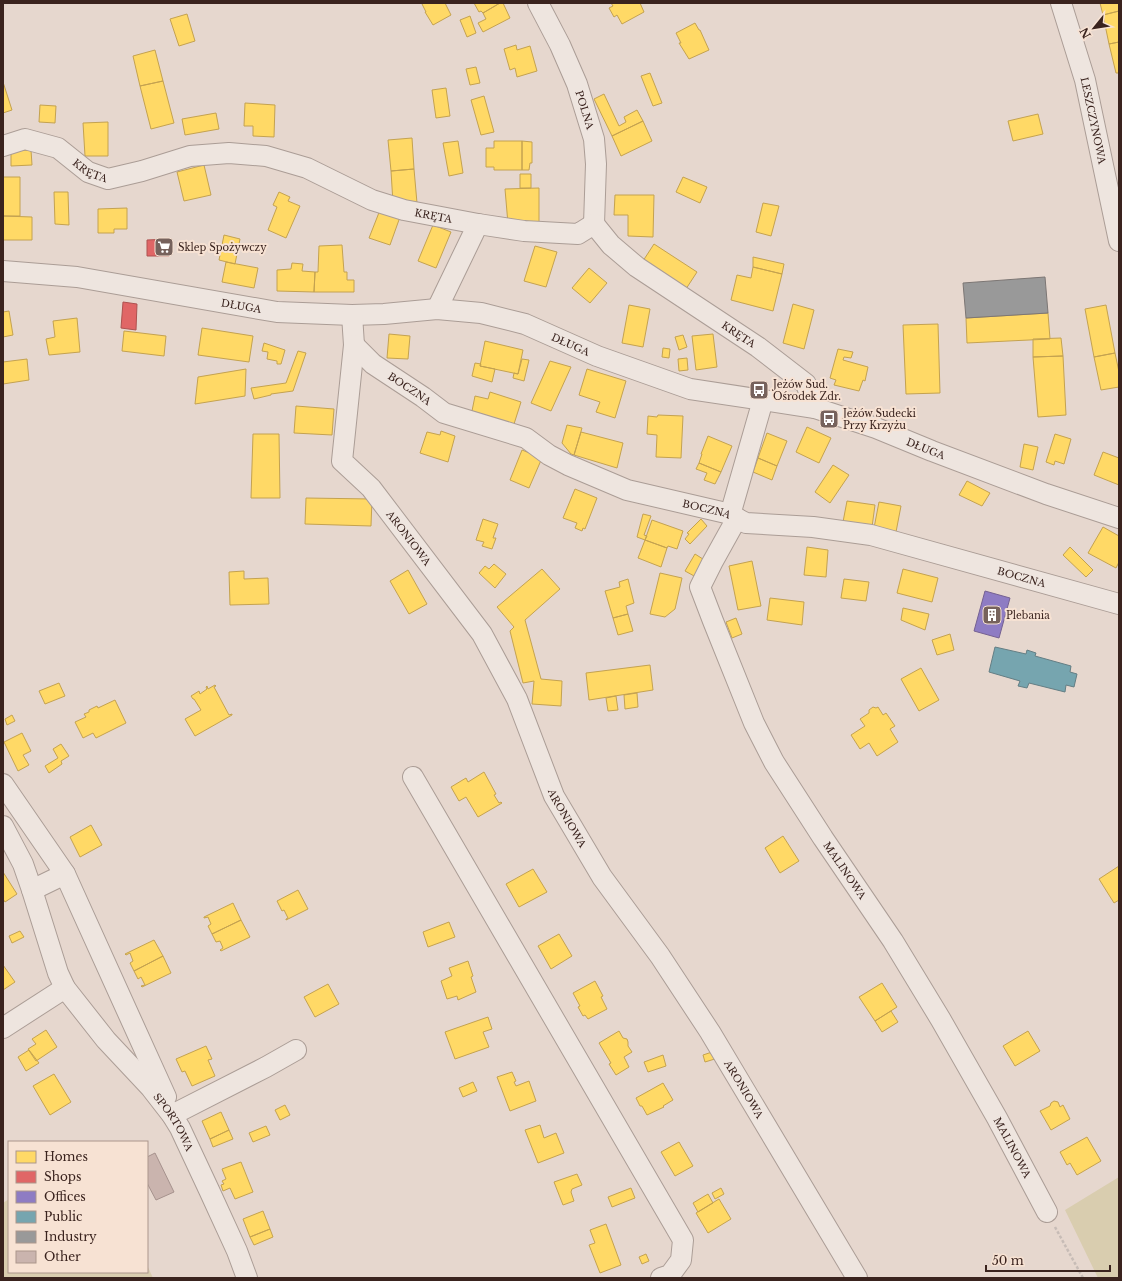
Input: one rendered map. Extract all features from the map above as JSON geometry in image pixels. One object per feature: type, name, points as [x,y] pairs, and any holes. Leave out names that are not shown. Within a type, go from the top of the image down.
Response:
[{"type":"street","name":"POLNA","points":[[538,3],[560,45],[576,84],[594,139],[596,164],[594,224]]},
{"type":"street","name":"LESZCZYNOWA","points":[[1061,3],[1085,80],[1119,241]]},
{"type":"street","name":"KRĘTA","points":[[3,146],[25,139],[58,148],[88,172],[108,179],[142,171],[190,156],[229,153],[266,156],[307,168],[372,200],[404,210],[524,231],[578,234],[594,224],[611,245],[637,267],[758,347],[806,384],[815,408]]},
{"type":"street","points":[[437,309],[478,224]]},
{"type":"street","name":"DŁUGA","points":[[3,271],[78,277],[277,312],[352,315],[384,314],[437,309],[481,313],[525,324],[597,356],[690,389],[815,408],[876,428],[1046,494],[1119,518]]},
{"type":"street","points":[[352,315],[354,345]]},
{"type":"street","name":"BOCZNA","points":[[354,345],[373,364],[423,396],[444,413],[526,438],[549,455],[568,465],[627,490],[726,513],[746,523],[813,527],[871,535],[1119,604]]},
{"type":"street","name":"ARONIOWA","points":[[354,345],[342,461],[371,488],[482,634],[517,699],[554,796],[602,877],[660,956],[710,1032],[857,1278]]},
{"type":"street","name":"MALINOWA","points":[[763,400],[741,476],[733,517],[700,587],[754,723],[774,762],[823,838],[893,941],[997,1118],[1048,1212]]},
{"type":"street","points":[[413,776],[683,1240],[681,1260],[670,1275],[661,1278]]},
{"type":"street","points":[[3,784],[65,874],[166,1098],[168,1109],[266,1067],[296,1050]]},
{"type":"street","name":"SPORTOWA","points":[[3,826],[23,864],[58,973],[65,988],[106,1040],[168,1109],[180,1128],[237,1251],[247,1278]]},
{"type":"street","points":[[32,890],[65,874]]},
{"type":"street","points":[[3,1028],[65,988]]},
{"type":"path","points":[[1048,1212],[1083,1278]]},
{"type":"shaded area","points":[[1119,1177],[1119,1278],[1098,1278],[1065,1210]]},
{"type":"shaded area","points":[[8,1200],[8,1273],[148,1273],[148,1267],[153,1278],[3,1278],[3,1203]]},
{"type":"building: Homes","points":[[445,3],[451,15],[433,25],[422,4]]},
{"type":"building: Homes","points":[[474,3],[500,3],[483,13],[481,11],[479,12]]},
{"type":"building: Homes","points":[[500,3],[503,3],[510,18],[483,32],[478,23],[486,19],[483,13]]},
{"type":"building: Homes","points":[[611,3],[640,3],[644,12],[622,24],[617,15],[614,17],[609,8],[613,6]]},
{"type":"building: Homes","points":[[1100,3],[1119,3],[1119,11],[1103,15]]},
{"type":"building: Homes","points":[[1119,11],[1119,42],[1109,44],[1103,15]]},
{"type":"building: Homes","points":[[187,14],[195,41],[179,46],[170,19]]},
{"type":"building: Homes","points":[[470,16],[476,33],[467,37],[460,20]]},
{"type":"building: Homes","points":[[695,23],[700,30],[709,50],[689,59],[679,43],[681,43],[676,33]]},
{"type":"building: Homes","points":[[1119,42],[1119,73],[1116,73],[1109,44]]},
{"type":"building: Homes","points":[[516,45],[517,50],[530,46],[537,71],[517,77],[515,68],[510,70],[504,49]]},
{"type":"building: Homes","points":[[155,50],[163,81],[140,86],[133,56]]},
{"type":"building: Homes","points":[[476,67],[480,83],[470,85],[466,69]]},
{"type":"building: Homes","points":[[650,73],[662,103],[653,106],[641,76]]},
{"type":"building: Homes","points":[[163,81],[174,123],[151,129],[140,86]]},
{"type":"building: Homes","points":[[3,82],[12,110],[3,113]]},
{"type":"building: Homes","points":[[446,88],[450,116],[436,118],[432,90]]},
{"type":"building: Homes","points":[[604,94],[619,126],[626,122],[624,117],[637,110],[643,121],[612,136],[594,99]]},
{"type":"building: Homes","points":[[484,96],[494,132],[481,135],[471,100]]},
{"type":"building: Homes","points":[[245,103],[275,105],[274,137],[253,136],[253,126],[244,126]]},
{"type":"building: Homes","points":[[40,105],[56,106],[55,123],[39,122]]},
{"type":"building: Homes","points":[[216,113],[219,129],[185,135],[182,119]]},
{"type":"building: Homes","points":[[1038,114],[1043,134],[1013,141],[1008,121]]},
{"type":"building: Homes","points":[[643,121],[652,141],[621,156],[612,136]]},
{"type":"building: Homes","points":[[108,122],[108,156],[85,156],[83,123]]},
{"type":"building: Homes","points":[[412,138],[414,169],[391,171],[388,140]]},
{"type":"building: Homes","points":[[458,141],[463,173],[449,176],[443,143]]},
{"type":"building: Homes","points":[[494,141],[522,141],[522,170],[494,170],[494,167],[486,167],[486,148],[494,148]]},
{"type":"building: Homes","points":[[522,141],[532,142],[532,163],[530,163],[529,170],[522,170]]},
{"type":"building: Homes","points":[[31,150],[32,165],[11,166],[11,151]]},
{"type":"building: Homes","points":[[204,165],[211,195],[184,201],[177,172]]},
{"type":"building: Homes","points":[[414,169],[417,203],[393,203],[391,171]]},
{"type":"building: Homes","points":[[520,174],[531,174],[531,188],[520,188]]},
{"type":"building: Homes","points":[[3,177],[20,177],[20,216],[3,216]]},
{"type":"building: Homes","points":[[683,177],[707,187],[700,203],[676,192]]},
{"type":"building: Homes","points":[[539,188],[539,224],[508,224],[505,189]]},
{"type":"building: Homes","points":[[54,192],[68,192],[69,225],[55,224]]},
{"type":"building: Homes","points":[[279,192],[290,197],[288,201],[300,206],[286,238],[268,230],[277,207],[273,205]]},
{"type":"building: Homes","points":[[615,195],[654,195],[653,237],[628,236],[628,215],[614,215]]},
{"type":"building: Homes","points":[[763,203],[779,206],[771,236],[756,232]]},
{"type":"building: Homes","points":[[127,208],[127,229],[114,229],[114,233],[98,233],[98,209]]},
{"type":"building: Homes","points":[[380,210],[400,217],[390,245],[369,238]]},
{"type":"building: Homes","points":[[3,216],[32,217],[32,240],[3,240]]},
{"type":"building: Homes","points":[[433,225],[451,232],[436,268],[418,261]]},
{"type":"building: Homes","points":[[224,235],[240,239],[235,264],[219,260]]},
{"type":"building: Homes","points":[[654,244],[697,272],[684,292],[641,264]]},
{"type":"building: Homes","points":[[342,245],[344,272],[347,272],[347,280],[354,280],[354,292],[314,292],[315,272],[318,272],[319,246]]},
{"type":"building: Homes","points":[[535,246],[557,252],[546,287],[524,281]]},
{"type":"building: Homes","points":[[753,257],[784,264],[782,274],[753,267]]},
{"type":"building: Homes","points":[[226,262],[258,268],[254,288],[222,282]]},
{"type":"building: Homes","points":[[292,263],[303,264],[302,271],[315,272],[314,292],[277,291],[277,270],[291,269]]},
{"type":"building: Homes","points":[[753,267],[782,274],[773,311],[731,300],[737,275],[751,278]]},
{"type":"building: Homes","points":[[589,268],[607,283],[590,303],[572,288]]},
{"type":"building: Homes","points":[[793,304],[814,310],[804,349],[783,343]]},
{"type":"building: Homes","points":[[629,305],[650,309],[643,347],[622,343]]},
{"type":"building: Homes","points":[[1106,305],[1115,353],[1094,357],[1085,309]]},
{"type":"building: Homes","points":[[9,311],[13,335],[3,337],[3,312]]},
{"type":"building: Homes","points":[[1048,313],[1050,339],[967,343],[966,318]]},
{"type":"building: Homes","points":[[77,318],[80,352],[49,355],[46,339],[55,337],[53,321]]},
{"type":"building: Homes","points":[[938,324],[940,393],[906,394],[903,325]]},
{"type":"building: Homes","points":[[202,328],[253,336],[249,362],[198,355]]},
{"type":"building: Homes","points":[[124,331],[166,336],[164,356],[122,351]]},
{"type":"building: Homes","points":[[389,334],[410,336],[408,359],[387,358]]},
{"type":"building: Homes","points":[[713,334],[717,367],[696,370],[692,336]]},
{"type":"building: Homes","points":[[683,335],[687,347],[679,350],[675,337]]},
{"type":"building: Homes","points":[[1061,338],[1063,356],[1033,357],[1033,339]]},
{"type":"building: Homes","points":[[485,341],[523,350],[518,374],[480,366]]},
{"type":"building: Homes","points":[[264,343],[285,350],[281,364],[277,364],[277,361],[267,359],[268,352],[262,351]]},
{"type":"building: Homes","points":[[663,348],[670,349],[669,358],[662,357]]},
{"type":"building: Homes","points":[[838,349],[853,352],[851,358],[844,357],[843,360],[868,367],[865,381],[863,380],[859,391],[834,385],[836,380],[830,378]]},
{"type":"building: Homes","points":[[298,351],[306,353],[293,391],[271,394],[254,399],[251,388],[286,383]]},
{"type":"building: Homes","points":[[1115,353],[1119,372],[1119,387],[1101,390],[1094,357]]},
{"type":"building: Homes","points":[[1063,356],[1066,415],[1038,417],[1033,357]]},
{"type":"building: Homes","points":[[687,358],[688,370],[679,371],[678,359]]},
{"type":"building: Homes","points":[[27,359],[29,380],[3,384],[3,362]]},
{"type":"building: Homes","points":[[522,359],[529,360],[524,381],[513,378],[514,373],[518,374]]},
{"type":"building: Homes","points":[[550,361],[571,367],[551,411],[531,403]]},
{"type":"building: Homes","points":[[475,363],[481,364],[480,366],[495,369],[492,382],[472,376]]},
{"type":"building: Homes","points":[[246,369],[245,396],[195,404],[198,377]]},
{"type":"building: Homes","points":[[587,369],[626,381],[615,418],[596,412],[600,402],[579,395]]},
{"type":"building: Homes","points":[[490,392],[521,402],[514,424],[472,411],[475,396],[488,399]]},
{"type":"building: Homes","points":[[296,406],[334,409],[332,435],[294,433]]},
{"type":"building: Homes","points":[[658,415],[683,416],[681,458],[656,457],[657,435],[647,434],[648,416],[657,417]]},
{"type":"building: Homes","points":[[567,425],[582,428],[574,455],[571,454],[562,443]]},
{"type":"building: Homes","points":[[807,427],[831,438],[819,463],[796,452]]},
{"type":"building: Homes","points":[[441,431],[455,436],[448,462],[420,453],[427,432],[440,435]]},
{"type":"building: Homes","points":[[581,432],[623,443],[617,468],[574,455]]},
{"type":"building: Homes","points":[[767,433],[787,441],[777,466],[758,458]]},
{"type":"building: Homes","points":[[253,434],[279,434],[280,498],[251,498]]},
{"type":"building: Homes","points":[[1055,434],[1071,439],[1064,464],[1055,461],[1054,465],[1046,462]]},
{"type":"building: Homes","points":[[708,436],[732,446],[721,472],[699,463]]},
{"type":"building: Homes","points":[[1024,444],[1038,447],[1033,470],[1020,467]]},
{"type":"building: Homes","points":[[522,450],[542,458],[529,488],[510,480]]},
{"type":"building: Homes","points":[[1103,452],[1119,458],[1119,485],[1094,475]]},
{"type":"building: Homes","points":[[758,458],[777,466],[772,480],[753,472]]},
{"type":"building: Homes","points":[[699,463],[721,472],[715,484],[704,480],[707,473],[696,469]]},
{"type":"building: Homes","points":[[833,465],[849,475],[830,503],[815,492]]},
{"type":"building: Homes","points":[[967,481],[990,493],[982,506],[959,495]]},
{"type":"building: Homes","points":[[575,489],[597,498],[585,529],[583,528],[582,531],[575,528],[577,523],[563,518]]},
{"type":"building: Homes","points":[[306,498],[372,499],[371,526],[305,524]]},
{"type":"building: Homes","points":[[847,501],[875,505],[872,527],[843,522]]},
{"type":"building: Homes","points":[[879,502],[901,506],[896,532],[874,528]]},
{"type":"building: Homes","points":[[643,514],[651,516],[644,535],[647,536],[645,540],[637,537]]},
{"type":"building: Homes","points":[[483,519],[498,524],[493,538],[496,538],[492,549],[482,546],[484,542],[476,540]]},
{"type":"building: Homes","points":[[701,519],[707,526],[690,544],[685,539],[689,534],[687,533]]},
{"type":"building: Homes","points":[[652,520],[683,531],[677,549],[668,546],[667,548],[645,540]]},
{"type":"building: Homes","points":[[1103,527],[1119,536],[1119,562],[1116,568],[1088,553]]},
{"type":"building: Homes","points":[[645,540],[667,548],[661,567],[638,558]]},
{"type":"building: Homes","points":[[807,547],[828,550],[826,577],[804,575]]},
{"type":"building: Homes","points":[[1070,547],[1093,570],[1086,577],[1063,555]]},
{"type":"building: Homes","points":[[695,554],[706,561],[696,577],[685,571]]},
{"type":"building: Homes","points":[[752,561],[761,606],[738,610],[729,566]]},
{"type":"building: Homes","points":[[494,564],[506,574],[495,588],[479,573],[485,566],[489,569]]},
{"type":"building: Homes","points":[[542,569],[560,589],[525,620],[541,679],[562,681],[561,706],[532,704],[534,681],[523,683],[510,631],[514,627],[497,607]]},
{"type":"building: Homes","points":[[903,569],[938,578],[932,602],[897,593]]},
{"type":"building: Homes","points":[[408,570],[427,604],[409,614],[390,581]]},
{"type":"building: Homes","points":[[244,571],[244,579],[268,578],[269,604],[230,605],[229,572]]},
{"type":"building: Homes","points":[[660,573],[682,578],[675,609],[665,617],[650,614]]},
{"type":"building: Homes","points":[[628,579],[634,603],[626,606],[628,614],[613,618],[605,591],[620,587],[619,582]]},
{"type":"building: Homes","points":[[844,579],[869,582],[866,601],[841,598]]},
{"type":"building: Homes","points":[[770,598],[804,602],[802,625],[767,620]]},
{"type":"building: Homes","points":[[903,608],[929,614],[925,630],[901,620]]},
{"type":"building: Homes","points":[[628,614],[633,631],[618,635],[613,618]]},
{"type":"building: Homes","points":[[736,618],[742,634],[732,638],[726,622]]},
{"type":"building: Homes","points":[[950,634],[954,650],[937,655],[932,640]]},
{"type":"building: Homes","points":[[650,665],[653,690],[589,700],[586,673]]},
{"type":"building: Homes","points":[[921,668],[939,700],[919,711],[901,679]]},
{"type":"building: Homes","points":[[59,683],[65,696],[45,704],[39,691]]},
{"type":"building: Homes","points":[[215,685],[216,686],[214,687],[229,715],[232,715],[195,736],[185,719],[201,710],[191,696],[199,691],[200,694],[207,689],[207,686],[208,689]]},
{"type":"building: Homes","points":[[637,693],[638,707],[625,709],[624,695]]},
{"type":"building: Homes","points":[[616,696],[618,710],[608,711],[606,698]]},
{"type":"building: Homes","points":[[115,700],[126,723],[96,738],[93,733],[83,738],[75,722],[86,717],[84,714],[89,712],[89,710],[97,706],[98,708]]},
{"type":"building: Homes","points":[[873,707],[878,707],[883,715],[886,713],[895,726],[890,729],[898,742],[877,756],[869,743],[860,749],[851,735],[865,726],[860,719],[869,713],[869,710]]},
{"type":"building: Homes","points":[[12,715],[15,721],[7,725],[5,719]]},
{"type":"building: Homes","points":[[22,733],[31,751],[23,755],[29,765],[18,771],[4,742]]},
{"type":"building: Homes","points":[[61,744],[69,756],[61,761],[62,764],[49,773],[45,766],[58,758],[53,749]]},
{"type":"building: Homes","points":[[484,772],[496,794],[494,795],[499,803],[502,803],[478,817],[466,797],[459,801],[451,787],[466,778],[468,782]]},
{"type":"building: Homes","points":[[91,825],[102,845],[80,857],[70,837]]},
{"type":"building: Homes","points":[[783,836],[799,861],[780,873],[765,848]]},
{"type":"building: Homes","points":[[1119,866],[1119,900],[1114,903],[1099,879]]},
{"type":"building: Homes","points":[[533,869],[547,892],[519,907],[506,884]]},
{"type":"building: Homes","points":[[3,872],[17,894],[5,902],[3,899]]},
{"type":"building: Homes","points":[[298,890],[308,909],[286,920],[288,918],[284,910],[282,911],[277,901]]},
{"type":"building: Homes","points":[[233,903],[241,920],[212,934],[208,926],[211,924],[208,917],[204,917]]},
{"type":"building: Homes","points":[[241,920],[250,937],[221,951],[220,950],[223,948],[220,941],[216,942],[212,934]]},
{"type":"building: Homes","points":[[449,922],[455,937],[428,947],[423,932]]},
{"type":"building: Homes","points":[[20,931],[24,937],[12,943],[9,936]]},
{"type":"building: Homes","points":[[559,934],[572,956],[551,969],[538,946]]},
{"type":"building: Homes","points":[[154,940],[163,956],[134,971],[130,963],[133,961],[130,953],[125,954]]},
{"type":"building: Homes","points":[[163,956],[171,973],[142,987],[141,986],[145,985],[141,977],[138,979],[134,971]]},
{"type":"building: Homes","points":[[468,961],[476,992],[458,1000],[457,996],[447,999],[441,981],[452,976],[449,968]]},
{"type":"building: Homes","points":[[3,965],[15,982],[3,990]]},
{"type":"building: Homes","points":[[595,981],[603,996],[601,997],[607,1009],[588,1019],[585,1015],[583,1016],[578,1007],[580,1006],[573,993]]},
{"type":"building: Homes","points":[[882,983],[897,1007],[875,1021],[859,997]]},
{"type":"building: Homes","points":[[328,984],[339,1004],[315,1017],[304,997]]},
{"type":"building: Homes","points":[[891,1011],[898,1022],[882,1032],[875,1021]]},
{"type":"building: Homes","points":[[488,1017],[492,1029],[483,1032],[489,1047],[455,1059],[445,1032]]},
{"type":"building: Homes","points":[[46,1030],[57,1047],[36,1061],[28,1049],[36,1044],[32,1039]]},
{"type":"building: Homes","points":[[619,1031],[623,1038],[627,1039],[628,1046],[632,1052],[624,1057],[629,1067],[616,1075],[609,1064],[611,1063],[599,1043]]},
{"type":"building: Homes","points":[[1028,1031],[1040,1051],[1015,1066],[1003,1046]]},
{"type":"building: Homes","points":[[206,1046],[212,1059],[208,1060],[215,1076],[192,1086],[185,1071],[182,1072],[176,1059]]},
{"type":"building: Homes","points":[[29,1050],[39,1063],[26,1071],[18,1057]]},
{"type":"building: Homes","points":[[715,1051],[718,1058],[705,1062],[703,1055]]},
{"type":"building: Homes","points":[[663,1055],[666,1066],[648,1072],[644,1062]]},
{"type":"building: Homes","points":[[512,1072],[516,1081],[514,1082],[516,1086],[529,1081],[536,1101],[510,1111],[497,1077]]},
{"type":"building: Homes","points":[[54,1074],[71,1102],[50,1115],[33,1086]]},
{"type":"building: Homes","points":[[473,1082],[477,1091],[463,1097],[459,1088]]},
{"type":"building: Homes","points":[[663,1083],[673,1100],[663,1106],[664,1107],[647,1115],[636,1098]]},
{"type":"building: Homes","points":[[1054,1101],[1058,1102],[1060,1107],[1063,1105],[1070,1119],[1051,1130],[1040,1111],[1050,1106]]},
{"type":"building: Homes","points":[[285,1105],[290,1115],[280,1120],[275,1110]]},
{"type":"building: Homes","points":[[221,1112],[229,1130],[210,1139],[202,1121]]},
{"type":"building: Homes","points":[[540,1125],[544,1138],[556,1133],[564,1153],[538,1163],[525,1130]]},
{"type":"building: Homes","points":[[266,1126],[270,1135],[253,1142],[249,1133]]},
{"type":"building: Homes","points":[[229,1130],[233,1139],[213,1147],[210,1139]]},
{"type":"building: Homes","points":[[1087,1137],[1101,1161],[1077,1175],[1070,1163],[1067,1165],[1060,1152]]},
{"type":"building: Homes","points":[[679,1142],[693,1166],[675,1176],[661,1152]]},
{"type":"building: Homes","points":[[241,1162],[253,1192],[235,1199],[230,1188],[223,1191],[221,1185],[224,1184],[222,1181],[226,1179],[222,1169]]},
{"type":"building: Homes","points":[[577,1174],[582,1185],[572,1189],[571,1192],[574,1201],[563,1205],[554,1182]]},
{"type":"building: Homes","points":[[631,1188],[635,1198],[612,1207],[608,1197]]},
{"type":"building: Homes","points":[[721,1188],[724,1194],[715,1199],[712,1193]]},
{"type":"building: Homes","points":[[708,1194],[713,1203],[698,1212],[693,1203]]},
{"type":"building: Homes","points":[[719,1199],[731,1219],[708,1233],[696,1213]]},
{"type":"building: Homes","points":[[263,1211],[270,1229],[250,1237],[243,1219]]},
{"type":"building: Homes","points":[[606,1224],[621,1265],[600,1273],[589,1245],[595,1243],[590,1230]]},
{"type":"building: Homes","points":[[270,1229],[273,1237],[254,1245],[250,1237]]},
{"type":"building: Homes","points":[[646,1254],[649,1261],[642,1264],[639,1257]]},
{"type":"building: Shops","points":[[169,239],[169,256],[147,256],[147,240]]},
{"type":"building: Shops","points":[[123,302],[137,304],[136,330],[121,328]]},
{"type":"building: Offices","name":"Plebania","points":[[985,591],[1010,598],[999,638],[974,631]]},
{"type":"building: Public","points":[[995,647],[1026,654],[1027,650],[1036,653],[1035,656],[1071,666],[1070,672],[1077,674],[1074,687],[1066,685],[1065,692],[1029,683],[1027,688],[1018,686],[1020,681],[989,672]]},
{"type":"building: Industry","points":[[1045,277],[1048,313],[966,318],[963,283]]},
{"type":"building: Other","points":[[155,1153],[174,1192],[156,1200],[148,1185],[148,1156]]},
{"type":"place","name":"Sklep Spożywczy","points":[[164,247]]},
{"type":"place","name":"Jeżów Sud. Ośrodek Zdr.","points":[[759,390]]},
{"type":"place","name":"Jeżów Sudecki Przy Krzyżu","points":[[829,419]]},
{"type":"place","name":"Plebania","points":[[992,615]]}]
